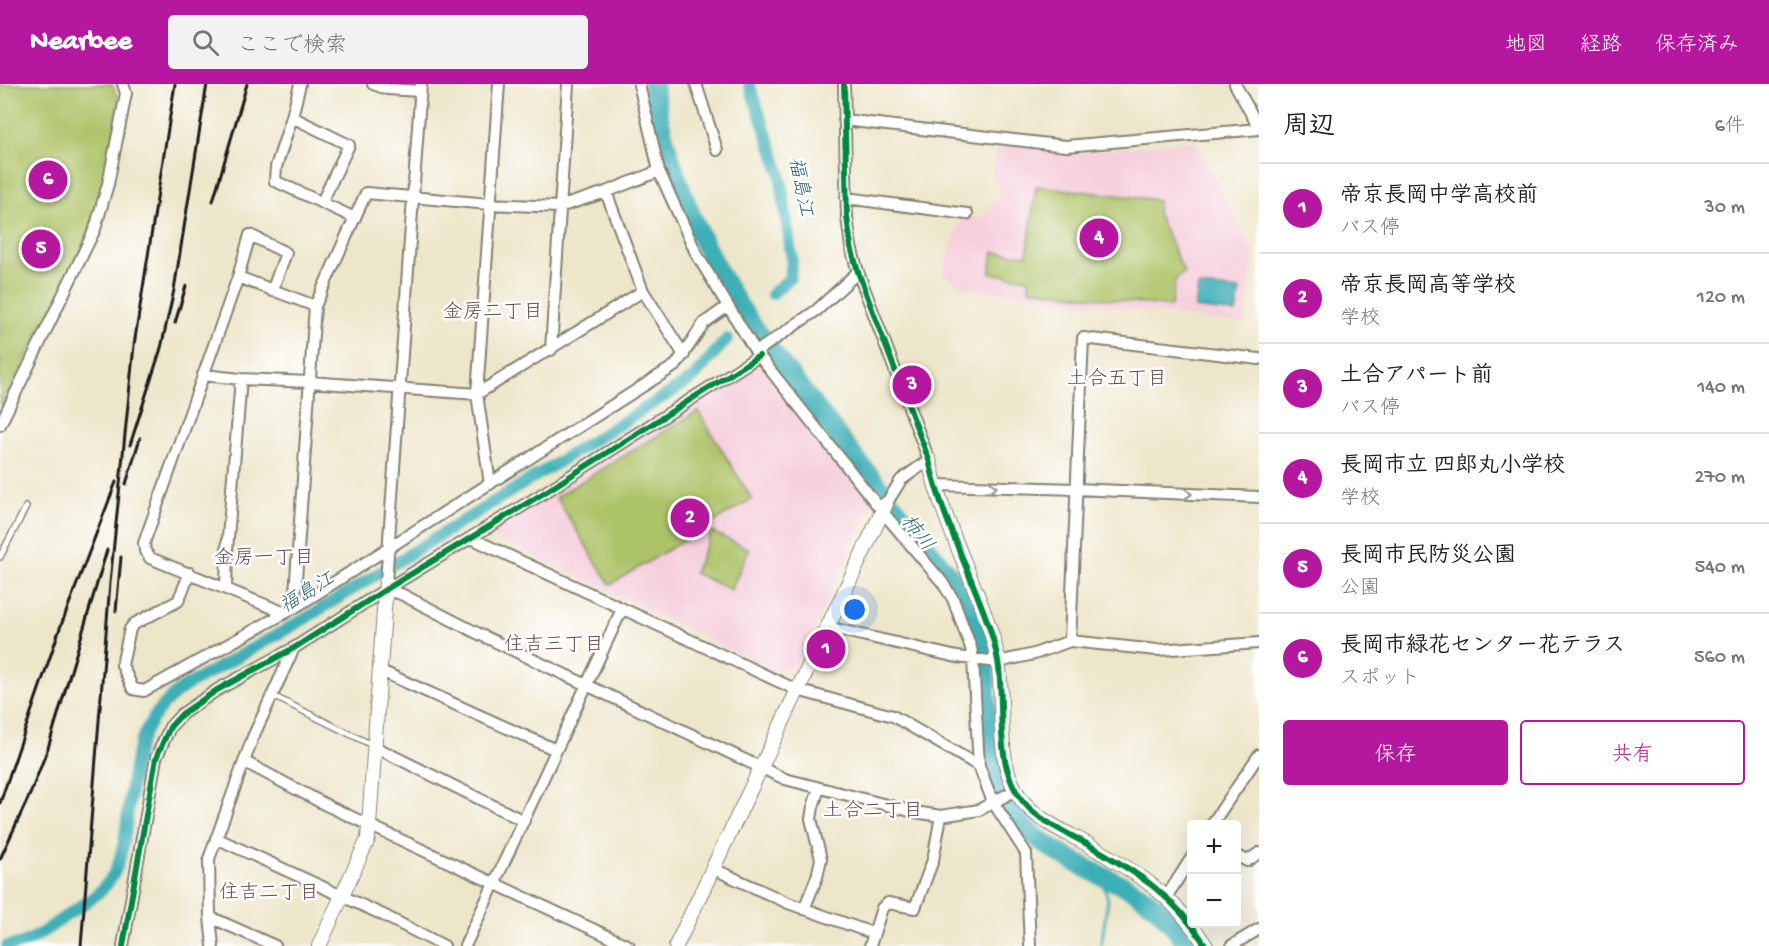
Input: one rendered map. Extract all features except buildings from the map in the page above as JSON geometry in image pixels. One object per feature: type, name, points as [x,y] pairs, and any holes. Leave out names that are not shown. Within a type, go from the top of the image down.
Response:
[{"type":"street","points":[[0,425],[95,230],[108,184],[122,114],[126,93],[123,84]]},
{"type":"street","points":[[300,84],[276,167],[275,181],[355,218]]},
{"type":"street","points":[[490,484],[477,394],[499,84]]},
{"type":"street","points":[[550,350],[568,84]]},
{"type":"street","points":[[639,84],[659,171],[688,238],[728,306],[758,352],[884,507],[948,591],[963,625],[973,659],[979,766],[995,801],[1026,853],[1030,946]]},
{"type":"street","points":[[696,84],[717,150]]},
{"type":"street","points":[[844,84],[843,120],[850,247],[929,460],[935,485],[992,633],[998,662],[1004,758],[1013,792],[1044,820],[1126,868],[1167,896],[1186,917],[1206,946]]},
{"type":"street","points":[[843,120],[1066,146],[1259,129],[1235,84]]},
{"type":"street","points":[[319,946],[364,851],[370,825],[381,671],[398,389],[420,88],[378,85]]},
{"type":"street","points":[[292,117],[349,145],[322,202]]},
{"type":"street","points":[[290,610],[315,306],[366,193],[412,199],[559,207],[606,192],[659,171]]},
{"type":"street","points":[[606,192],[643,291],[684,356]]},
{"type":"street","points":[[846,198],[967,214]]},
{"type":"street","points":[[272,291],[286,253],[250,236],[238,277],[144,543],[145,551],[150,558],[290,610]]},
{"type":"street","points":[[123,946],[156,758],[170,727],[182,714],[196,703],[294,648],[385,586],[471,538],[758,352],[817,310],[858,272]]},
{"type":"street","points":[[238,277],[315,306]]},
{"type":"street","points":[[203,375],[477,394],[643,291]]},
{"type":"street","points":[[190,573],[178,600],[134,624],[130,629],[122,665],[133,689],[144,691],[290,610],[388,551],[676,365],[704,323],[728,306]]},
{"type":"street","points":[[1070,641],[1083,338],[1259,359]]},
{"type":"street","points":[[226,588],[241,379]]},
{"type":"street","points":[[676,946],[884,507],[901,480],[929,460]]},
{"type":"street","points":[[935,485],[1259,497]]},
{"type":"street","points":[[471,538],[796,690],[893,716],[979,766]]},
{"type":"street","points":[[385,586],[587,686],[785,779],[914,812],[941,816],[979,810],[1013,792]]},
{"type":"street","points":[[465,946],[622,609]]},
{"type":"street","points":[[827,627],[973,659],[998,662],[1034,654],[1070,641],[1157,650],[1259,643]]},
{"type":"street","points":[[213,946],[209,859],[253,737],[294,648]]},
{"type":"street","points":[[381,671],[556,750]]},
{"type":"street","points":[[375,747],[524,821]]},
{"type":"street","points":[[1215,820],[1259,755]]},
{"type":"street","points":[[245,762],[328,806],[629,946]]},
{"type":"street","points":[[804,909],[817,877],[820,859],[811,819],[819,788]]},
{"type":"street","points":[[870,946],[872,933],[882,908],[888,903],[915,908],[933,860],[941,816]]},
{"type":"street","points":[[216,838],[343,896],[444,946]]},
{"type":"street","points":[[1241,858],[1247,861],[1259,853]]},
{"type":"street","points":[[1167,896],[1187,864]]},
{"type":"street","points":[[714,869],[804,909],[872,933]]},
{"type":"street","points":[[210,916],[275,946]]},
{"type":"street","points":[[1231,946],[1259,929]]},
{"type":"lane","points":[[0,557],[26,507]]},
{"type":"lane","points":[[273,696],[375,747]]},
{"type":"shaded area","points":[[1195,140],[1254,256],[1245,324],[966,288],[942,274],[961,217],[982,219],[999,195],[1000,190],[991,176],[996,142],[1071,154]]},
{"type":"shaded area","points":[[764,360],[873,501],[797,667],[773,670],[488,535]]},
{"type":"green space","points":[[0,84],[112,84],[118,98],[117,118],[99,204],[89,232],[0,409]]},
{"type":"green space","points":[[1036,186],[1158,200],[1157,213],[1184,272],[1175,281],[1171,307],[1029,289],[1029,279],[990,273],[993,252],[1027,255]]},
{"type":"green space","points":[[698,411],[752,499],[610,585],[556,497]]},
{"type":"green space","points":[[712,532],[749,549],[731,590],[694,573]]},
{"type":"water","points":[[1198,286],[1240,290],[1236,313],[1195,308]]},
{"type":"waterway","name":"柿川","points":[[653,84],[657,110],[672,164],[704,244],[730,292],[768,347],[955,583],[964,599],[982,650],[990,753],[994,772],[1000,792],[1010,810],[1028,830],[1050,847],[1146,899],[1169,921],[1188,946]]},
{"type":"waterway","name":"福島江","points":[[749,84],[780,172],[792,261],[790,278],[772,294]]},
{"type":"waterway","name":"福島江","points":[[7,946],[23,943],[43,932],[94,897],[113,875],[124,842],[138,750],[154,717],[167,701],[184,687],[303,620],[676,389],[693,378],[727,339]]},
{"type":"waterway","points":[[1098,873],[1108,900],[1101,946]]},
{"type":"railway","points":[[81,946],[110,583],[134,345],[175,84]]},
{"type":"railway","points":[[130,445],[161,348],[174,290],[207,84]]},
{"type":"railway","points":[[213,201],[247,84]]},
{"type":"railway","points":[[175,323],[186,286]]},
{"type":"railway","points":[[126,484],[140,438]]},
{"type":"railway","points":[[0,803],[60,628],[116,482]]},
{"type":"railway","points":[[0,859],[31,792],[48,748],[107,550]]},
{"type":"railway","points":[[116,611],[121,557]]},
{"type":"cycle path","points":[[844,84],[847,217],[851,247],[858,272],[929,460],[944,510],[992,635],[998,661],[1002,739],[1009,776],[1017,793],[1029,808],[1042,819],[1123,865],[1154,887],[1181,913],[1206,946]]},
{"type":"cycle path","points":[[123,946],[156,758],[170,727],[182,714],[217,690],[294,648],[539,496],[759,356]]},
{"type":"place","name":"長岡市緑花センター花テラス","points":[[48,180]]},
{"type":"place","name":"長岡市立 四郎丸小学校","points":[[1099,238]]},
{"type":"place","name":"長岡市民防災公園","points":[[41,249]]},
{"type":"place","name":"土合アパート前","points":[[912,385]]},
{"type":"place","name":"帝京長岡高等学校","points":[[690,518]]},
{"type":"place","name":"帝京長岡中学高校前","points":[[826,649]]},
{"type":"district","name":"金房二丁目","points":[[493,313]]},
{"type":"district","name":"土合五丁目","points":[[1117,380]]},
{"type":"district","name":"金房一丁目","points":[[264,559]]},
{"type":"district","name":"住吉三丁目","points":[[554,646]]},
{"type":"district","name":"土合二丁目","points":[[873,812]]},
{"type":"district","name":"住吉二丁目","points":[[269,894]]}]
